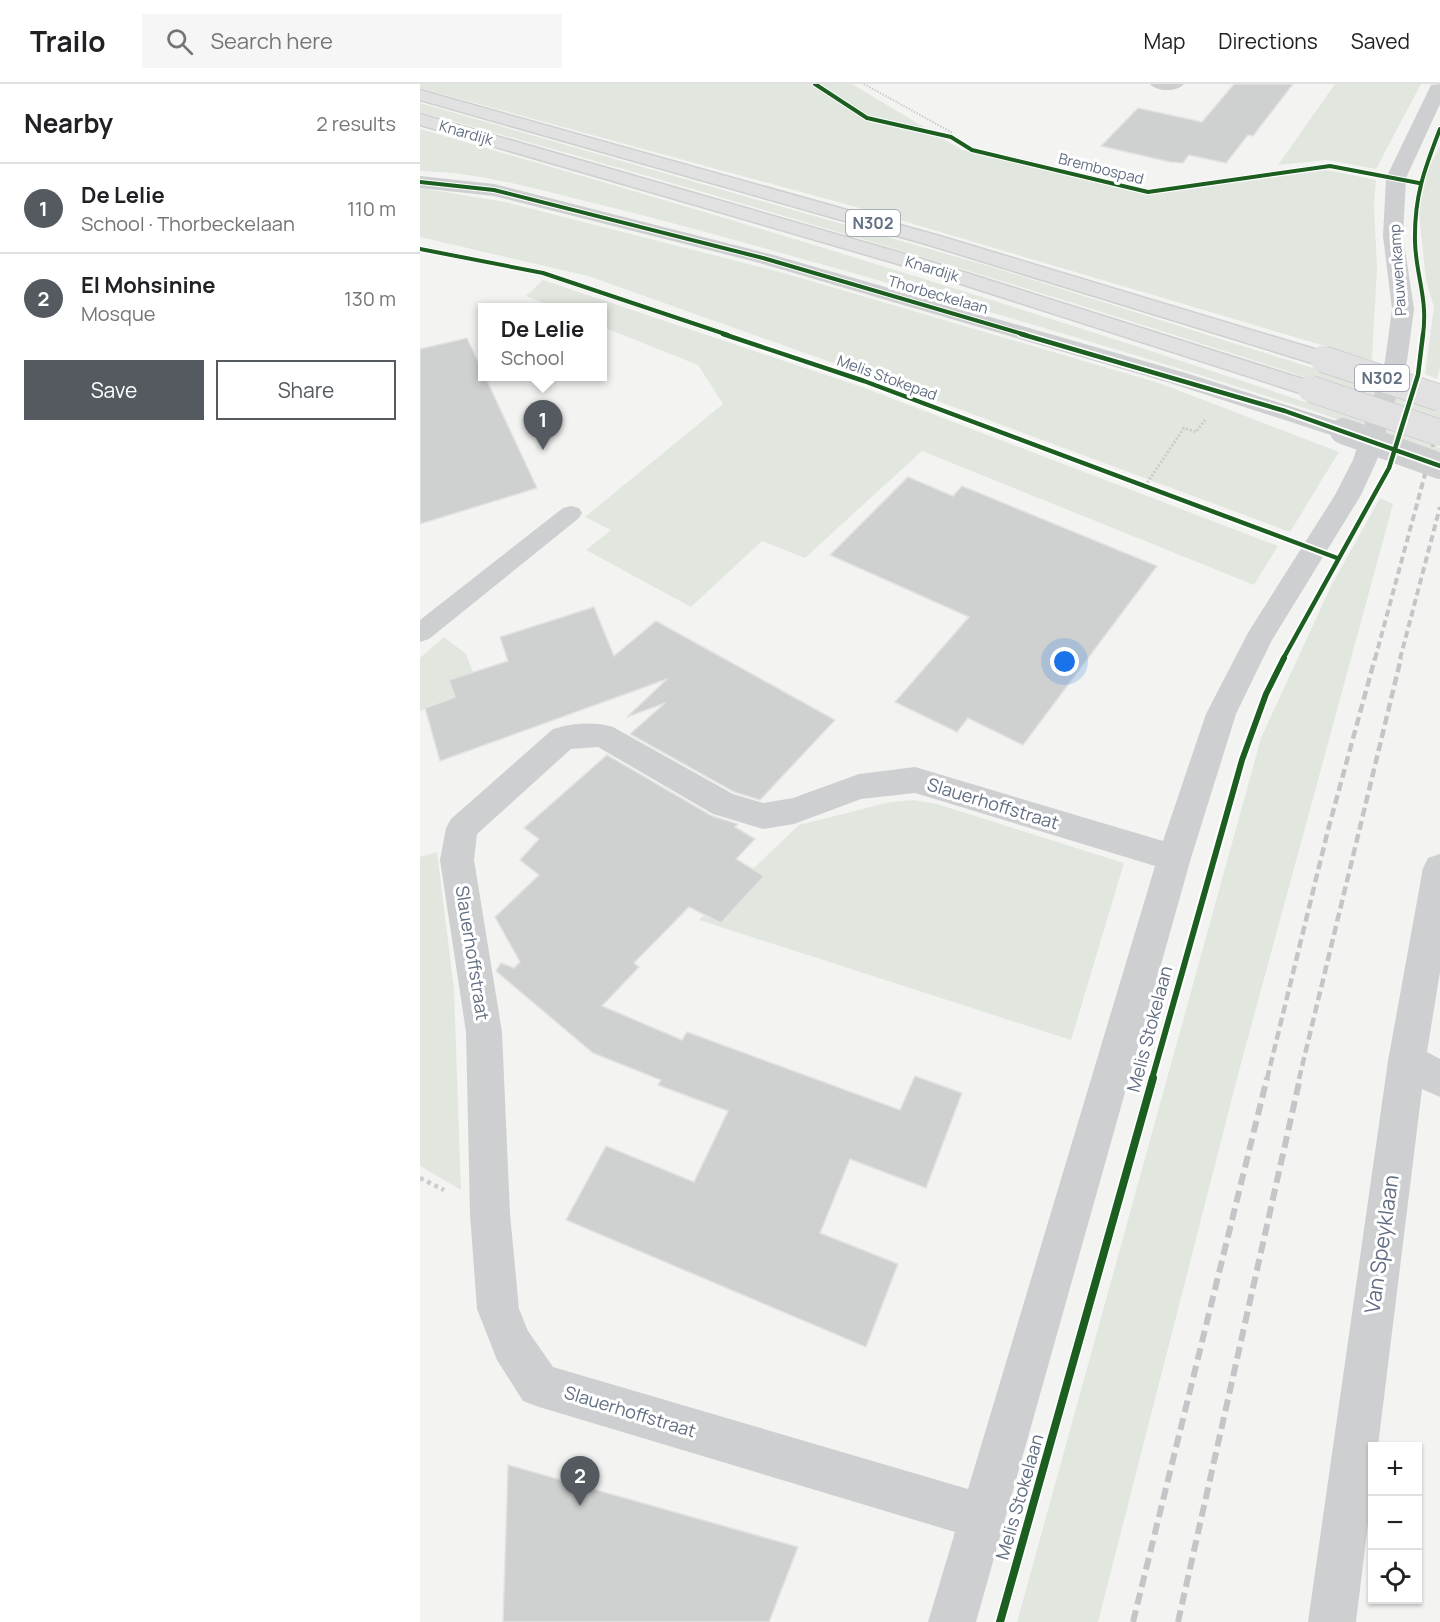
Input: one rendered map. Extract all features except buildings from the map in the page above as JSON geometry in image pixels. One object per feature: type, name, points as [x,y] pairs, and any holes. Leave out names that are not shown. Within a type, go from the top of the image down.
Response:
[{"type":"main road","name":"Knardijk","points":[[420,95],[936,241],[1323,359],[1440,398]]},
{"type":"main road","name":"Knardijk","points":[[420,119],[912,262],[1440,433]]},
{"type":"street","points":[[1159,84],[1175,84]]},
{"type":"street","name":"Pauwenkamp","points":[[1365,460],[1396,361],[1403,309],[1393,236],[1396,178],[1440,85]]},
{"type":"street","name":"Thorbeckelaan","points":[[420,182],[494,190],[763,258],[1178,378],[1343,431],[1440,466]]},
{"type":"street","name":"Melis Stokelaan","points":[[952,1622],[1174,858],[1225,706],[1259,638],[1348,495],[1365,460]]},
{"type":"street","name":"Slauerhoffstraat","points":[[984,1517],[539,1385],[512,1345],[498,1309],[490,1214],[484,1032],[457,860],[462,828],[564,737],[602,735],[724,805],[763,816],[794,811],[859,787],[915,780],[1174,858]]},
{"type":"street","name":"Van Speyklaan","points":[[1332,1622],[1423,1070],[1440,868]]},
{"type":"lane","points":[[420,633],[570,513]]},
{"type":"path","points":[[864,84],[951,132],[951,137]]},
{"type":"path","points":[[940,135],[958,141]]},
{"type":"path","points":[[1145,486],[1184,428],[1196,432]]},
{"type":"path","points":[[1134,482],[1156,490]]},
{"type":"shaded area","points":[[420,84],[852,84],[962,150],[1148,195],[1327,170],[1376,180],[1374,203],[1377,268],[1372,360],[856,207],[420,88]]},
{"type":"shaded area","points":[[1335,84],[1421,84],[1376,169],[1327,160],[1278,165]]},
{"type":"shaded area","points":[[420,103],[992,267],[1440,408],[1440,422],[1187,339],[932,260],[676,184],[420,112]]},
{"type":"shaded area","points":[[420,129],[805,242],[1060,321],[1440,448],[1440,454],[1360,426],[1116,349],[735,240],[519,185],[460,174],[420,171]]},
{"type":"shaded area","points":[[1440,146],[1440,368],[1437,379],[1425,374],[1434,307],[1426,280],[1419,213],[1427,172]]},
{"type":"shaded area","points":[[420,188],[505,202],[784,273],[1159,383],[1339,452],[1290,532],[870,376],[588,276],[420,237]]},
{"type":"shaded area","points":[[543,280],[862,387],[1278,546],[1254,585],[922,451],[805,558],[762,541],[691,607],[586,550],[611,530],[585,517],[723,404],[698,365],[607,329],[607,303],[544,303],[526,296]]},
{"type":"shaded area","points":[[1380,498],[1393,504],[1239,1071],[1098,1622],[1017,1622],[1261,738],[1331,586]]},
{"type":"shaded area","points":[[444,637],[466,654],[478,686],[420,711],[420,658]]},
{"type":"shaded area","points":[[914,800],[937,804],[1124,863],[1071,1040],[699,920],[799,825],[890,802]]},
{"type":"shaded area","points":[[437,852],[454,989],[461,1190],[420,1166],[420,857]]},
{"type":"railway","points":[[1375,659],[1440,419]]},
{"type":"railway","points":[[1400,659],[1440,507]]},
{"type":"railway","points":[[1267,1079],[1328,830],[1375,658]]},
{"type":"railway","points":[[1299,1079],[1401,658]]},
{"type":"railway","points":[[1133,1622],[1267,1078]]},
{"type":"railway","points":[[1178,1622],[1300,1078]]},
{"type":"cycle path","name":"Brembospad","points":[[815,84],[867,118],[951,137],[972,150],[1148,192],[1330,166],[1419,183]]},
{"type":"cycle path","points":[[1000,1622],[1242,760],[1266,694],[1292,641],[1389,468],[1418,375],[1426,311],[1415,244],[1416,213],[1419,183],[1440,129]]},
{"type":"cycle path","points":[[420,182],[494,190],[763,258],[1285,411],[1440,466]]},
{"type":"cycle path","name":"Melis Stokepad","points":[[420,249],[543,273],[864,381],[1337,558]]},
{"type":"place","name":"De Lelie","points":[[543,450]]},
{"type":"place","name":"El Mohsinine","points":[[580,1506]]}]
